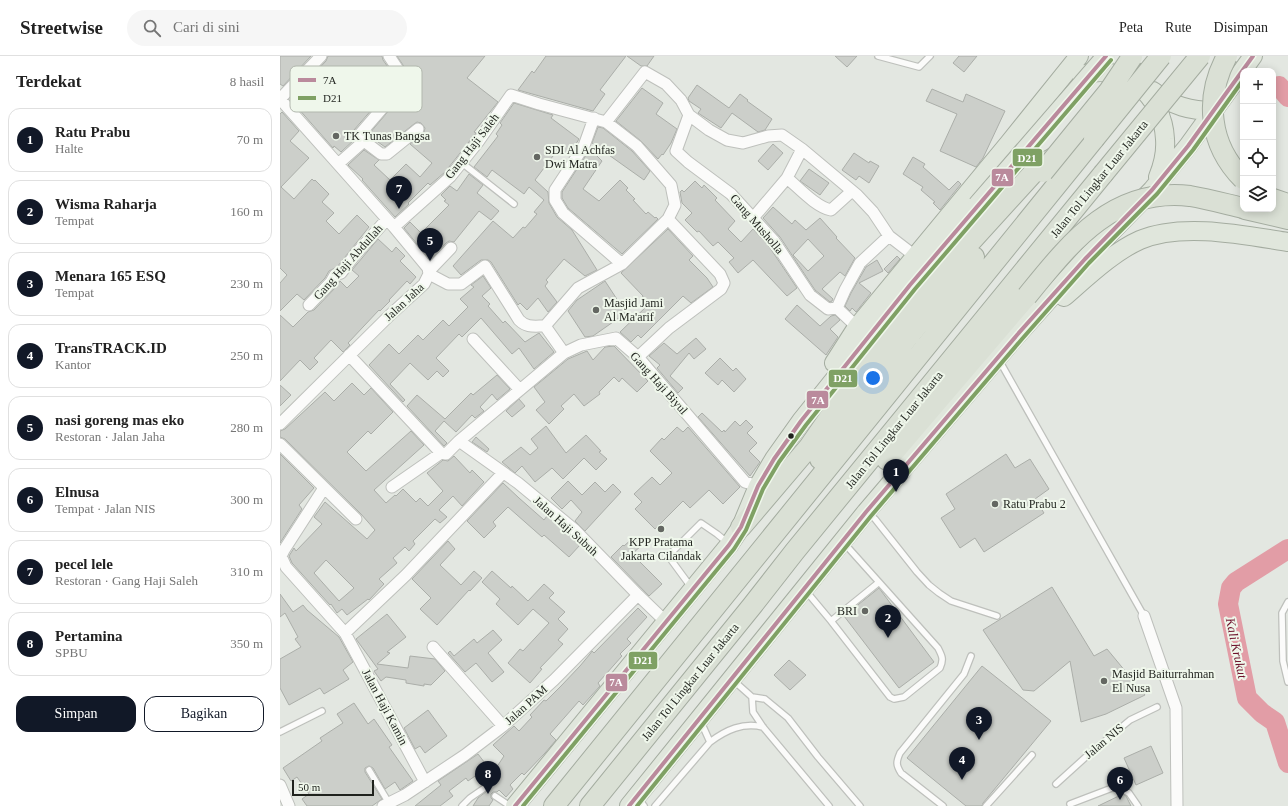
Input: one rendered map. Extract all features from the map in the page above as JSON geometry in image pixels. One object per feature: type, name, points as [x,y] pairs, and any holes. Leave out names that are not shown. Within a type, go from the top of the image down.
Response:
[{"type":"highway","points":[[803,418],[827,375],[857,327],[1079,56]]},
{"type":"highway","points":[[741,527],[758,486],[774,459],[803,418],[905,291],[1106,56]]},
{"type":"highway","points":[[554,806],[1161,56]]},
{"type":"highway","name":"Jalan Tol Lingkar Luar Jakarta","points":[[590,806],[795,551],[856,478],[1020,290],[1200,56]]},
{"type":"highway","points":[[1227,56],[1216,80],[1212,107],[1217,135],[1223,152],[1234,170],[1240,176]]},
{"type":"highway","points":[[636,803],[700,719],[866,512],[1017,335],[1085,260],[1152,190],[1188,146],[1253,56]]},
{"type":"highway","points":[[1048,94],[1065,81],[1086,73],[1109,72],[1122,76],[1132,64]]},
{"type":"highway","points":[[1132,64],[1146,85],[1165,100],[1190,110],[1216,108]]},
{"type":"highway","points":[[786,518],[830,443],[879,375],[935,304],[1132,64]]},
{"type":"highway","points":[[1132,64],[1142,88],[1155,105],[1164,128],[1164,161],[1152,190]]},
{"type":"highway","points":[[515,806],[729,544],[741,527],[809,447],[859,375],[924,293],[1007,201],[1043,164],[1056,156]]},
{"type":"highway","points":[[795,551],[800,552],[808,549],[830,527],[1020,290],[1076,239],[1111,212],[1142,199],[1153,197],[1188,196],[1240,208]]},
{"type":"highway","points":[[1276,200],[1288,204]]},
{"type":"highway","points":[[1256,212],[1288,220]]},
{"type":"highway","points":[[1017,335],[1110,258],[1140,240],[1168,232],[1200,231],[1242,234],[1288,242]]},
{"type":"highway","points":[[834,460],[856,478]]},
{"type":"highway","points":[[540,806],[623,706],[634,696],[651,686]]},
{"type":"highway","points":[[601,806],[634,763],[650,731]]},
{"type":"street","points":[[311,66],[321,56]]},
{"type":"street","points":[[389,56],[396,66]]},
{"type":"street","points":[[606,122],[645,72],[666,84],[681,100],[689,115],[709,130],[727,140],[743,143],[782,134],[852,191],[873,212],[889,236],[915,256]]},
{"type":"street","points":[[280,99],[290,89]]},
{"type":"street","name":"Gang Haji Saleh","points":[[391,223],[450,177],[478,142],[511,95],[538,104],[594,118]]},
{"type":"street","name":"Jalan Jaha","points":[[280,99],[290,110]]},
{"type":"street","name":"Jalan Jaha","points":[[280,424],[390,315],[424,284],[429,272],[428,268],[391,223],[292,112]]},
{"type":"street","points":[[379,112],[360,134],[364,138],[364,141],[381,154],[387,154],[418,129]]},
{"type":"street","name":"Gang Musholla","points":[[689,115],[676,151],[688,162],[731,194],[774,241],[810,295],[828,309],[837,308],[857,327]]},
{"type":"street","points":[[451,248],[429,272],[448,284],[461,284],[485,266],[519,320],[528,327],[545,326],[578,288],[622,264],[668,219],[675,205],[670,185],[637,146],[606,122],[594,118],[584,146],[555,190],[555,200],[563,213],[622,264]]},
{"type":"street","points":[[338,164],[364,141]]},
{"type":"street","points":[[753,218],[787,178],[802,149]]},
{"type":"street","points":[[787,178],[818,203],[831,210],[852,191]]},
{"type":"street","points":[[638,357],[669,328],[721,289],[724,283],[720,274],[668,219]]},
{"type":"street","name":"Gang Haji Abdullah","points":[[309,305],[331,282],[335,275],[341,273],[354,256],[391,223]]},
{"type":"street","points":[[837,308],[860,263],[889,236]]},
{"type":"street","points":[[392,487],[441,453],[446,454],[459,441],[564,353],[545,326]]},
{"type":"street","name":"Gang Haji Biyul","points":[[564,353],[581,345],[616,338],[638,357],[745,482],[758,486]]},
{"type":"street","points":[[473,339],[520,390]]},
{"type":"street","points":[[349,355],[441,453]]},
{"type":"street","name":"Jalan Haji Subuh","points":[[459,441],[518,483],[575,530],[638,595],[666,621]]},
{"type":"street","points":[[280,444],[356,519]]},
{"type":"street","points":[[346,633],[406,575],[503,473]]},
{"type":"street","name":"Jalan Haji Kamin","points":[[324,488],[281,556],[286,567],[346,633],[425,782]]},
{"type":"street","name":"Jalan PAM","points":[[386,804],[403,802],[425,782],[465,755],[503,726],[554,680],[638,595]]},
{"type":"street","points":[[1144,616],[1176,708],[1177,806]]},
{"type":"street","points":[[432,647],[503,726]]},
{"type":"street","points":[[280,784],[289,806]]},
{"type":"lane","points":[[878,56],[919,67],[930,56]]},
{"type":"lane","points":[[462,163],[514,204]]},
{"type":"lane","points":[[998,358],[1144,616]]},
{"type":"lane","points":[[866,512],[875,519],[921,577],[939,593],[951,601],[997,616]]},
{"type":"lane","points":[[692,589],[669,557],[670,554],[701,524],[729,544]]},
{"type":"lane","points":[[804,589],[831,621],[890,698],[894,700],[904,697],[940,668],[943,661],[938,648],[842,542]]},
{"type":"lane","points":[[831,621],[878,583]]},
{"type":"lane","points":[[1288,602],[1282,613],[1283,661],[1288,682]]},
{"type":"lane","points":[[943,806],[901,773],[897,767],[897,761],[900,753],[964,674],[971,656]]},
{"type":"lane","points":[[732,679],[752,697],[766,699],[788,718],[818,757],[860,806]]},
{"type":"lane","points":[[752,697],[753,712],[763,727],[829,806]]},
{"type":"lane","name":"Jalan NIS","points":[[1056,784],[1130,720],[1157,707]]},
{"type":"lane","points":[[280,732],[322,711]]},
{"type":"lane","points":[[700,719],[710,742]]},
{"type":"lane","points":[[655,806],[710,742],[725,732],[741,725],[753,724],[763,727]]},
{"type":"lane","points":[[986,806],[1032,755]]},
{"type":"lane","points":[[369,770],[386,804]]},
{"type":"lane","points":[[1070,804],[1112,788],[1120,788],[1129,793],[1138,806]]},
{"type":"lane","points":[[462,806],[483,789]]},
{"type":"lane","points":[[495,796],[510,806]]},
{"type":"lane","points":[[470,798],[476,801]]},
{"type":"building","points":[[280,56],[311,56],[302,66],[290,66],[290,78],[283,86],[280,84]]},
{"type":"building","points":[[328,56],[382,56],[387,66],[321,66]]},
{"type":"building","points":[[397,56],[485,56],[467,78],[498,102],[445,172],[430,185],[428,183],[395,217],[362,180],[363,179],[348,165],[364,150],[379,160],[374,165],[390,180],[406,164],[420,177],[432,163],[410,144],[424,132],[425,128],[421,123],[417,122],[414,124],[385,147],[369,134],[388,112],[422,112],[422,66],[404,66]]},
{"type":"building","points":[[546,56],[626,56],[600,90],[605,94],[593,111],[518,90],[532,71],[534,73]]},
{"type":"building","points":[[627,56],[654,56],[647,66],[641,66]]},
{"type":"building","points":[[835,56],[857,56],[847,67]]},
{"type":"building","points":[[959,56],[977,56],[964,72],[953,63]]},
{"type":"building","points":[[697,85],[729,108],[740,94],[748,100],[747,101],[772,119],[765,130],[758,132],[732,113],[721,128],[698,113],[701,109],[689,101],[688,98]]},
{"type":"building","points":[[642,88],[663,103],[656,114],[677,129],[671,143],[663,155],[662,154],[658,159],[641,141],[616,121]]},
{"type":"building","points":[[932,89],[963,102],[966,94],[1005,111],[983,158],[976,167],[940,151],[957,114],[926,101]]},
{"type":"building","points":[[514,103],[553,115],[551,118],[579,139],[569,155],[559,148],[535,180],[548,192],[549,203],[557,217],[572,230],[597,270],[585,276],[564,259],[546,280],[548,282],[545,286],[557,302],[548,312],[538,298],[527,310],[520,303],[518,305],[491,262],[488,260],[481,260],[461,275],[453,266],[493,221],[513,238],[523,227],[525,228],[537,214],[534,212],[544,200],[529,187],[524,194],[492,170],[487,177],[474,167],[498,136],[496,134],[502,125],[500,123]]},
{"type":"building","points":[[282,112],[299,131],[290,141],[309,158],[281,187],[294,199],[312,179],[314,181],[315,180],[329,194],[322,202],[334,213],[326,221],[339,234],[357,215],[369,227],[337,267],[329,271],[325,278],[304,300],[297,294],[280,311],[280,283],[287,275],[280,268],[280,114]]},
{"type":"building","points":[[301,112],[370,112],[354,130],[353,136],[355,139],[341,152],[334,146],[333,148]]},
{"type":"building","points":[[598,127],[603,128],[632,151],[650,171],[644,180],[592,143]]},
{"type":"building","points":[[773,144],[783,153],[768,170],[758,161]]},
{"type":"building","points":[[590,149],[602,161],[583,189],[599,201],[620,180],[628,188],[626,190],[635,199],[633,200],[646,214],[648,212],[658,219],[622,254],[568,208],[562,198],[562,192]]},
{"type":"building","points":[[854,153],[869,163],[870,161],[879,166],[869,183],[859,176],[856,180],[842,170]]},
{"type":"building","points":[[913,157],[925,164],[923,167],[949,190],[958,181],[961,184],[940,210],[933,203],[935,202],[921,190],[923,187],[903,174]]},
{"type":"building","points":[[809,169],[829,183],[820,195],[800,181]]},
{"type":"building","points":[[469,174],[483,185],[477,193],[499,211],[491,220],[479,211],[454,242],[449,241],[446,243],[430,260],[404,228],[410,222],[421,233],[449,205],[444,201],[446,200],[441,195],[450,186],[457,191]]},
{"type":"building","points":[[695,181],[702,188],[704,185],[717,198],[715,200],[735,221],[728,229],[741,242],[753,229],[768,245],[797,288],[787,296],[753,260],[738,273],[729,262],[734,258],[718,242],[713,246],[699,231],[697,232],[685,220],[692,213],[682,203],[680,192],[682,190],[684,192]]},
{"type":"building","points":[[773,207],[792,224],[795,220],[806,230],[820,218],[855,258],[845,276],[840,272],[822,289],[833,299],[832,301],[830,302],[815,290],[780,237],[763,218]],"holes":[[[808,239],[824,256],[808,271],[793,255]]]},
{"type":"building","points":[[668,229],[693,256],[689,260],[707,278],[713,287],[691,303],[683,296],[641,338],[638,335],[631,342],[620,332],[648,305],[642,298],[643,296],[621,273]]},
{"type":"building","points":[[378,239],[392,252],[396,247],[405,256],[400,261],[416,277],[410,284],[407,281],[389,300],[390,301],[380,311],[379,310],[348,343],[350,345],[343,352],[331,340],[314,358],[318,362],[310,370],[300,360],[280,381],[280,315],[293,327],[308,312],[314,310],[340,281],[347,288],[359,276],[352,270]]},
{"type":"building","points":[[897,256],[900,259],[888,273],[884,269]]},
{"type":"building","points":[[877,260],[883,271],[859,283],[871,293],[856,312],[852,308],[850,311],[845,306],[851,293],[866,267]]},
{"type":"building","points":[[483,276],[491,288],[482,296],[490,304],[488,306],[503,323],[505,321],[525,342],[539,333],[554,352],[534,369],[519,348],[512,354],[481,318],[462,337],[459,334],[436,358],[449,371],[443,377],[437,371],[428,380],[410,363],[390,384],[405,400],[403,402],[369,365],[389,344],[399,354],[418,335],[423,340],[443,320],[449,326],[468,307],[460,299],[474,287],[471,285]]},
{"type":"building","name":"Masjid Jami Al Ma'arif","points":[[605,281],[626,313],[593,336],[585,337],[568,311],[577,300]]},
{"type":"building","points":[[797,305],[820,326],[831,316],[835,315],[840,320],[830,329],[838,337],[826,355],[785,319]]},
{"type":"building","points":[[696,338],[706,349],[694,359],[689,353],[670,376],[683,388],[678,393],[657,368],[660,365],[649,356],[664,343],[677,354]]},
{"type":"building","points":[[614,346],[648,381],[637,392],[622,378],[619,382],[614,377],[599,392],[600,394],[584,406],[574,394],[561,406],[564,409],[549,424],[536,410],[545,402],[534,387],[568,359],[587,351],[593,360],[605,347]]},
{"type":"building","points":[[720,358],[733,371],[736,368],[746,379],[734,392],[722,380],[718,385],[705,373]]},
{"type":"building","points":[[497,375],[510,389],[497,400],[492,394],[480,407],[484,411],[475,418],[472,415],[456,432],[444,421],[435,431],[447,443],[444,446],[407,406],[417,395],[445,419],[471,393],[473,395]]},
{"type":"building","points":[[352,383],[364,395],[371,388],[393,412],[371,434],[368,431],[347,452],[366,471],[411,431],[424,445],[374,490],[386,503],[403,489],[416,502],[420,498],[428,506],[443,491],[427,473],[443,460],[448,461],[454,456],[470,473],[472,470],[484,482],[462,506],[453,496],[439,510],[447,517],[440,523],[435,519],[413,541],[415,544],[409,551],[405,547],[393,558],[397,563],[379,579],[384,584],[369,600],[368,599],[347,615],[342,609],[337,613],[331,604],[330,605],[292,563],[289,556],[294,548],[296,551],[322,524],[314,517],[325,502],[367,539],[375,530],[361,514],[285,439],[280,437],[280,431],[285,429],[325,392],[334,401]],"holes":[[[326,560],[354,588],[339,601],[314,573]]]},
{"type":"building","points":[[280,385],[291,395],[280,406]]},
{"type":"building","points":[[519,399],[525,406],[512,417],[506,411]]},
{"type":"building","points":[[702,413],[722,432],[724,430],[725,432],[735,421],[740,426],[746,420],[753,427],[747,433],[757,443],[749,451],[760,462],[750,476],[698,417]]},
{"type":"building","points":[[546,426],[566,453],[586,435],[601,451],[599,452],[607,459],[596,470],[584,458],[563,479],[552,468],[535,482],[522,466],[515,473],[502,462],[521,447],[530,455],[538,448],[531,439]]},
{"type":"building","points":[[677,427],[683,432],[688,427],[740,487],[723,504],[709,490],[690,508],[683,501],[655,529],[635,509],[642,502],[634,494],[652,477],[660,485],[672,473],[650,451],[662,438],[664,440]]},
{"type":"building","points":[[476,437],[489,449],[487,452],[472,442]]},
{"type":"building","points":[[280,454],[314,488],[299,505],[302,509],[280,543]]},
{"type":"building","name":"Ratu Prabu 2","points":[[1006,454],[1015,468],[1030,459],[1049,489],[1035,499],[1044,513],[984,552],[975,538],[960,548],[941,518],[955,509],[946,494]]},
{"type":"building","points":[[568,481],[582,495],[595,482],[605,492],[613,484],[621,492],[585,531],[575,521],[582,512],[571,500],[562,509],[551,498]]},
{"type":"building","points":[[503,483],[544,520],[547,516],[580,545],[569,557],[544,535],[542,537],[508,507],[493,522],[496,526],[484,538],[467,521]]},
{"type":"building","points":[[634,537],[642,545],[632,554],[662,584],[649,596],[611,557]]},
{"type":"building","points":[[448,541],[455,549],[440,565],[461,585],[474,571],[482,578],[437,625],[420,609],[431,598],[412,579]]},
{"type":"building","points":[[492,571],[511,588],[512,586],[528,601],[544,584],[554,593],[549,598],[565,612],[558,619],[568,629],[558,640],[563,644],[540,668],[542,669],[530,683],[508,663],[520,649],[523,651],[549,623],[533,609],[518,625],[496,604],[500,599],[482,582]]},
{"type":"building","points":[[1052,587],[1094,656],[1107,649],[1145,695],[1106,714],[1081,722],[1070,661],[1034,691],[1023,690],[983,630]]},
{"type":"building","points":[[879,588],[934,662],[899,688],[844,616]]},
{"type":"building","points":[[280,594],[293,612],[303,605],[339,637],[353,662],[343,670],[349,679],[324,694],[320,688],[289,705],[280,688],[280,659],[301,647],[295,639],[298,637],[285,613],[280,617]]},
{"type":"building","points":[[638,608],[647,617],[627,639],[631,643],[620,654],[622,656],[598,683],[600,686],[583,705],[579,701],[550,734],[556,740],[524,775],[522,773],[510,785],[513,789],[506,797],[499,790],[491,794],[491,798],[493,800],[489,806],[473,806],[478,798],[487,791],[485,785],[504,756],[493,745],[514,726],[519,731],[532,717],[530,715],[544,700],[546,701],[580,666],[592,651],[594,653]]},
{"type":"building","points":[[387,614],[406,637],[387,652],[390,653],[377,664],[408,668],[410,656],[435,659],[445,671],[431,685],[424,684],[424,686],[406,683],[406,680],[386,677],[381,681],[374,671],[378,669],[356,639]]},
{"type":"building","points":[[493,630],[502,640],[488,653],[504,672],[492,682],[476,663],[465,672],[448,653],[450,651],[454,656],[474,639],[477,643]]},
{"type":"building","points":[[789,660],[806,675],[790,690],[774,675]]},
{"type":"building","points":[[982,666],[1051,721],[982,806],[966,806],[907,758]]},
{"type":"building","points":[[354,703],[368,724],[374,719],[392,745],[389,747],[413,781],[400,790],[395,782],[385,789],[373,768],[369,766],[365,768],[365,772],[382,799],[372,806],[307,806],[302,799],[309,794],[297,777],[291,781],[283,768],[322,741],[320,738],[343,723],[337,714]]},
{"type":"building","points":[[428,710],[447,736],[425,753],[420,746],[415,749],[404,728]]},
{"type":"building","points":[[1151,746],[1163,773],[1136,785],[1124,758]]},
{"type":"building","points":[[478,754],[488,767],[468,781],[466,778],[449,791],[453,796],[440,806],[415,806],[441,785],[438,781]]},
{"type":"building","points":[[1123,794],[1126,796],[1131,806],[1098,806]]},
{"type":"waterway","points":[[1279,86],[1288,97]]},
{"type":"waterway","name":"Kali Krukut","points":[[1288,549],[1236,582],[1231,588],[1228,604],[1247,698],[1262,713],[1275,722],[1288,763]]},
{"type":"transit line","name":"7A","points":[[515,806],[729,545],[741,527],[758,486],[774,459],[801,421],[910,285],[1106,56]]},
{"type":"transit line","name":"7A","points":[[629,806],[866,512],[1017,335],[1085,259],[1152,190],[1188,146],[1253,56]]},
{"type":"transit line","name":"D21","points":[[523,806],[734,549],[746,530],[763,489],[779,462],[806,425],[915,289],[1111,60]]},
{"type":"transit line","name":"D21","points":[[637,806],[871,516],[1089,263],[1157,194],[1193,150],[1240,84]]},
{"type":"place","name":"TK Tunas Bangsa","points":[[336,136]]},
{"type":"place","name":"SDI Al Achfas Dwi Matra","points":[[537,157]]},
{"type":"place","name":"pecel lele","points":[[399,209]]},
{"type":"place","name":"nasi goreng mas eko","points":[[430,261]]},
{"type":"place","name":"Masjid Jami Al Ma'arif","points":[[596,310]]},
{"type":"place","name":"Ratu Prabu","points":[[896,492]]},
{"type":"place","name":"Ratu Prabu 2","points":[[995,504]]},
{"type":"place","name":"KPP Pratama Jakarta Cilandak","points":[[661,529]]},
{"type":"place","name":"BRI","points":[[865,611]]},
{"type":"place","name":"Wisma Raharja","points":[[888,638]]},
{"type":"place","name":"Masjid Baiturrahman El Nusa","points":[[1104,681]]},
{"type":"place","name":"Menara 165 ESQ","points":[[979,740]]},
{"type":"place","name":"TransTRACK.ID","points":[[962,780]]},
{"type":"place","name":"Pertamina","points":[[488,794]]},
{"type":"place","name":"Elnusa","points":[[1120,800]]}]
